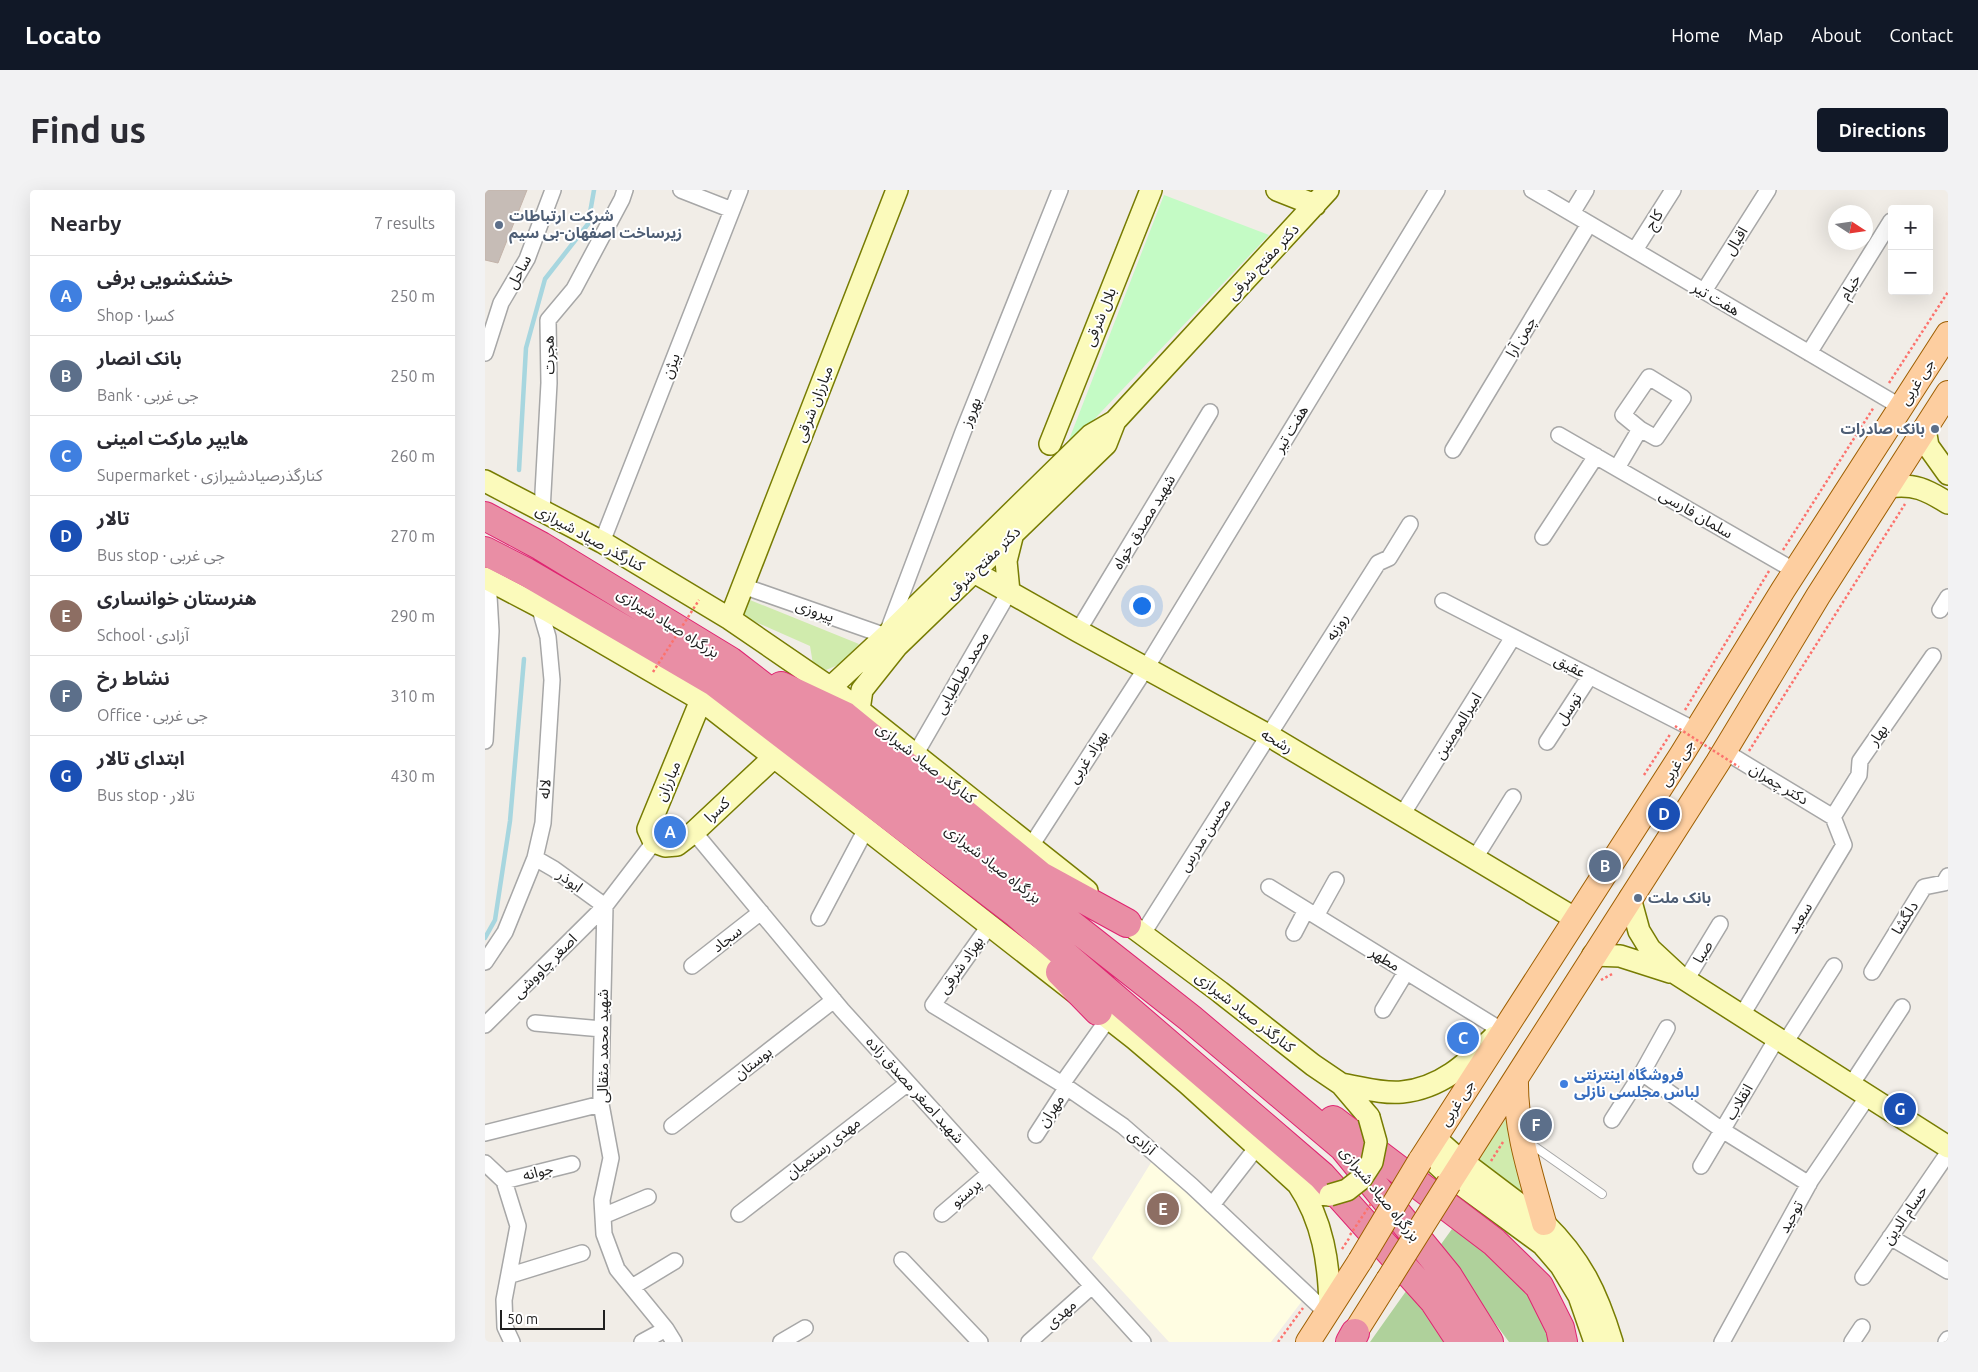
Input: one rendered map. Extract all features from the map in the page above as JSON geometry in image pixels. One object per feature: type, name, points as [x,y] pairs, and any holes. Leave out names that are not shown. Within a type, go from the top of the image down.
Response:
[{"type":"highway","name":"بزرگراه صیاد شیرازی","points":[[485,516],[541,546],[1016,913],[1322,1176],[1433,1302],[1461,1342]]},
{"type":"highway","name":"بزرگراه صیاد شیرازی","points":[[485,551],[526,572],[715,681],[1043,902],[1190,1018],[1343,1147],[1448,1276],[1489,1342]]},
{"type":"highway","points":[[715,681],[845,716],[1041,876],[1134,929]]},
{"type":"highway","points":[[715,681],[823,779],[1043,954],[1103,1015]]},
{"type":"highway","points":[[1190,1018],[1347,1129],[1461,1219],[1494,1242],[1539,1286],[1560,1328],[1563,1342]]},
{"type":"main road","name":"جی غربی","points":[[1308,1342],[1505,1027],[1576,919],[1684,726],[1891,402],[1948,334]]},
{"type":"main road","points":[[1351,1339],[1630,898],[1736,762],[1819,596],[1948,393]]},
{"type":"main road","points":[[1516,1079],[1514,1138],[1544,1223]]},
{"type":"street","name":"ساحل","points":[[485,353],[501,303],[527,259],[553,190]]},
{"type":"street","name":"هجرت","points":[[542,511],[549,383],[548,320],[574,289],[625,190]]},
{"type":"street","points":[[681,190],[733,210]]},
{"type":"street","name":"بیژن","points":[[602,542],[740,190]]},
{"type":"street","name":"مبارزان شرقی","points":[[731,619],[897,190]]},
{"type":"street","name":"بهروز","points":[[891,641],[963,432],[1060,190]]},
{"type":"street","name":"بلال شرقی","points":[[1050,444],[1151,190]]},
{"type":"street","points":[[1277,190],[1322,197]]},
{"type":"street","name":"هفت تیر","points":[[1146,668],[1437,190]]},
{"type":"street","name":"هفت تیر","points":[[1532,190],[1891,402]]},
{"type":"street","points":[[1572,213],[1586,190]]},
{"type":"street","name":"کاج","points":[[1635,250],[1673,190]]},
{"type":"street","name":"اقبال","points":[[1704,291],[1768,190]]},
{"type":"street","name":"دکتر مفتح شرقی","points":[[830,688],[891,641],[966,568],[1091,435],[1115,421],[1322,197]]},
{"type":"street","name":"چمن آرا","points":[[1453,450],[1589,224]]},
{"type":"street","name":"خیام","points":[[1809,353],[1888,227]]},
{"type":"street","name":"شهید مصدق خواه","points":[[1078,631],[1210,412]]},
{"type":"street","name":"دکتر مفتح شرقی","points":[[966,568],[1013,533],[1106,444],[1115,421]]},
{"type":"street","points":[[1617,468],[1641,429]]},
{"type":"street","points":[[1925,429],[1928,446],[1948,474]]},
{"type":"street","name":"سلمان فارسی","points":[[1559,435],[1786,566]]},
{"type":"street","points":[[1543,537],[1596,456]]},
{"type":"street","name":"کنارگذر صیاد شیرازی","points":[[485,481],[602,542],[731,619],[830,688],[1134,929],[1341,1084]]},
{"type":"street","points":[[1889,487],[1903,485],[1925,489],[1948,503]]},
{"type":"street","name":"روزبه","points":[[1267,735],[1378,562],[1389,558],[1410,524]]},
{"type":"street","points":[[1009,592],[1006,561],[1013,533]]},
{"type":"street","name":"رشحه","points":[[966,568],[1267,735],[1576,919]]},
{"type":"street","points":[[487,578],[653,672],[715,681],[773,758],[1103,1015],[1188,1084],[1254,1151],[1298,1184],[1319,1194],[1329,1195],[1347,1190],[1361,1179],[1372,1162],[1376,1142],[1369,1117],[1341,1084]]},
{"type":"street","points":[[485,741],[491,631],[487,578]]},
{"type":"street","name":"پیروزی","points":[[743,586],[891,641]]},
{"type":"street","name":"محمد طباطبایی","points":[[915,755],[1009,592]]},
{"type":"street","points":[[1940,610],[1948,597]]},
{"type":"street","name":"عقیق","points":[[1443,601],[1684,726]]},
{"type":"street","name":"لاله","points":[[485,962],[505,932],[535,858],[543,823],[552,680],[548,637],[539,606]]},
{"type":"street","name":"امیرالمومنین","points":[[1402,815],[1513,636]]},
{"type":"street","name":"دکتر مفتح شرقی","points":[[859,710],[862,690],[891,641]]},
{"type":"street","name":"بهار","points":[[1833,817],[1859,775],[1860,761],[1933,656]]},
{"type":"street","name":"بهزاد غربی","points":[[1031,846],[1146,668]]},
{"type":"street","name":"توسل","points":[[1547,742],[1590,676]]},
{"type":"street","name":"مبارزان","points":[[654,842],[648,829],[715,681]]},
{"type":"street","name":"محسن مدرس","points":[[1134,929],[1267,735]]},
{"type":"street","name":"کسرا","points":[[654,842],[665,846],[677,845],[695,832],[773,758]]},
{"type":"street","name":"دکتر چمران","points":[[1736,762],[1833,817]]},
{"type":"street","points":[[1475,858],[1513,797]]},
{"type":"street","name":"سعید","points":[[1741,1015],[1843,845],[1833,817]]},
{"type":"street","points":[[819,918],[866,829]]},
{"type":"street","name":"شهید اصغر مصدق زاده","points":[[695,832],[834,1000],[1143,1342]]},
{"type":"street","points":[[605,906],[654,842]]},
{"type":"street","name":"ابوذر","points":[[535,858],[554,869],[605,906]]},
{"type":"street","points":[[1294,933],[1336,880]]},
{"type":"street","name":"دلگشا","points":[[1872,972],[1924,887],[1947,881]]},
{"type":"street","name":"مطهر","points":[[1269,887],[1406,972],[1505,1027]]},
{"type":"street","points":[[1630,898],[1639,931],[1650,949],[1682,978],[1948,1147]]},
{"type":"street","name":"اصغر چاووشی","points":[[485,1025],[605,906]]},
{"type":"street","name":"شهید محمد مثقالی","points":[[605,906],[601,1104],[611,1158],[602,1200],[604,1234],[617,1269],[670,1336]]},
{"type":"street","name":"سجاد","points":[[692,966],[761,912]]},
{"type":"street","name":"صبا","points":[[1682,978],[1720,924]]},
{"type":"street","name":"بهزاد شرقی","points":[[933,1005],[989,926]]},
{"type":"street","points":[[1593,955],[1621,956],[1682,978]]},
{"type":"street","name":"انقلاب","points":[[1701,1166],[1721,1130],[1834,966]]},
{"type":"street","points":[[1383,1010],[1406,972]]},
{"type":"street","name":"بوستان","points":[[672,1126],[834,1000]]},
{"type":"street","name":"آزادی","points":[[933,1005],[1064,1086],[1123,1126],[1329,1310]]},
{"type":"street","points":[[1859,1091],[1902,1007]]},
{"type":"street","name":"مهران","points":[[1036,1135],[1103,1015]]},
{"type":"street","points":[[535,1024],[602,1029]]},
{"type":"street","points":[[1341,1084],[1374,1090],[1402,1092],[1435,1084],[1460,1069],[1505,1027]]},
{"type":"street","points":[[1612,1120],[1642,1073],[1667,1028]]},
{"type":"street","points":[[1642,1073],[1721,1130],[1809,1184]]},
{"type":"street","name":"مهدی رستمیان","points":[[739,1214],[908,1083]]},
{"type":"street","name":"توحید","points":[[1722,1342],[1859,1091]]},
{"type":"street","points":[[485,1133],[601,1104]]},
{"type":"street","points":[[1212,1205],[1254,1151]]},
{"type":"street","points":[[1427,1151],[1542,1244],[1561,1266],[1579,1296],[1595,1342]]},
{"type":"street","name":"حسام الدین","points":[[1863,1277],[1948,1153]]},
{"type":"street","points":[[485,1163],[504,1181],[518,1226],[511,1274],[504,1300],[505,1327],[512,1342]]},
{"type":"street","name":"جوانه","points":[[504,1181],[573,1164]]},
{"type":"street","name":"پرستو","points":[[942,1214],[990,1173]]},
{"type":"street","points":[[1454,1174],[1544,1223],[1557,1236],[1584,1270],[1596,1295],[1613,1342]]},
{"type":"street","points":[[1298,1184],[1310,1202],[1326,1250],[1329,1310]]},
{"type":"street","points":[[603,1216],[648,1197]]},
{"type":"street","points":[[1890,1236],[1948,1272]]},
{"type":"street","points":[[511,1274],[582,1253]]},
{"type":"street","points":[[902,1260],[980,1342]]},
{"type":"street","points":[[632,1287],[675,1261]]},
{"type":"street","name":"مهدی","points":[[1029,1342],[1092,1286]]},
{"type":"street","points":[[1851,1342],[1862,1327]]},
{"type":"street","points":[[781,1342],[805,1328]]},
{"type":"street","points":[[642,1342],[670,1336]]},
{"type":"street","points":[[1946,1342],[1948,1338]]},
{"type":"lane","points":[[1514,1138],[1602,1194]]},
{"type":"path","points":[[1643,777],[1664,744],[1684,726],[1891,402],[1948,292]]},
{"type":"path","points":[[1684,726],[1736,762],[1915,487]]},
{"type":"path","points":[[653,672],[699,600]]},
{"type":"path","points":[[1664,744],[1684,726]]},
{"type":"path","points":[[1491,1161],[1514,1138]]},
{"type":"shaded area","points":[[1152,1161],[1302,1301],[1271,1342],[1169,1342],[1092,1258]]},
{"type":"green space","points":[[1164,195],[1269,235],[1065,450]]},
{"type":"green space","points":[[750,600],[859,644],[845,662],[826,670],[813,664],[810,646],[740,615]]},
{"type":"green space","points":[[1510,1113],[1532,1201],[1477,1161]]},
{"type":"green space","points":[[1452,1229],[1486,1252],[1517,1279],[1533,1301],[1555,1342],[1509,1342],[1439,1247]]},
{"type":"green space","points":[[1409,1287],[1449,1342],[1370,1342]]},
{"type":"building","name":"شرکت ارتباطات زیرساخت اصفهان-بی سیم","points":[[485,190],[527,190],[498,263],[485,260]]},
{"type":"waterway","points":[[519,470],[526,348],[545,279],[588,224],[594,190]]},
{"type":"waterway","points":[[485,938],[495,920],[510,821],[524,659]]},
{"type":"place","name":"شرکت ارتباطات زیرساخت اصفهان-بی سیم","points":[[499,225]]},
{"type":"place","name":"بانک صادرات","points":[[1935,429]]},
{"type":"place","name":"تالار","points":[[1664,814]]},
{"type":"place","name":"خشکشویی برفی","points":[[670,832]]},
{"type":"place","name":"بانک انصار","points":[[1605,866]]},
{"type":"place","name":"بانک ملت","points":[[1638,898]]},
{"type":"place","name":"هایپر مارکت امینی","points":[[1463,1038]]},
{"type":"place","name":"فروشگاه اینترنتی لباس مجلسی نازلی","points":[[1564,1084]]},
{"type":"place","name":"ابتدای تالار","points":[[1900,1109]]},
{"type":"place","name":"نشاط رخ","points":[[1536,1125]]},
{"type":"place","name":"هنرستان خوانساری","points":[[1163,1209]]}]
